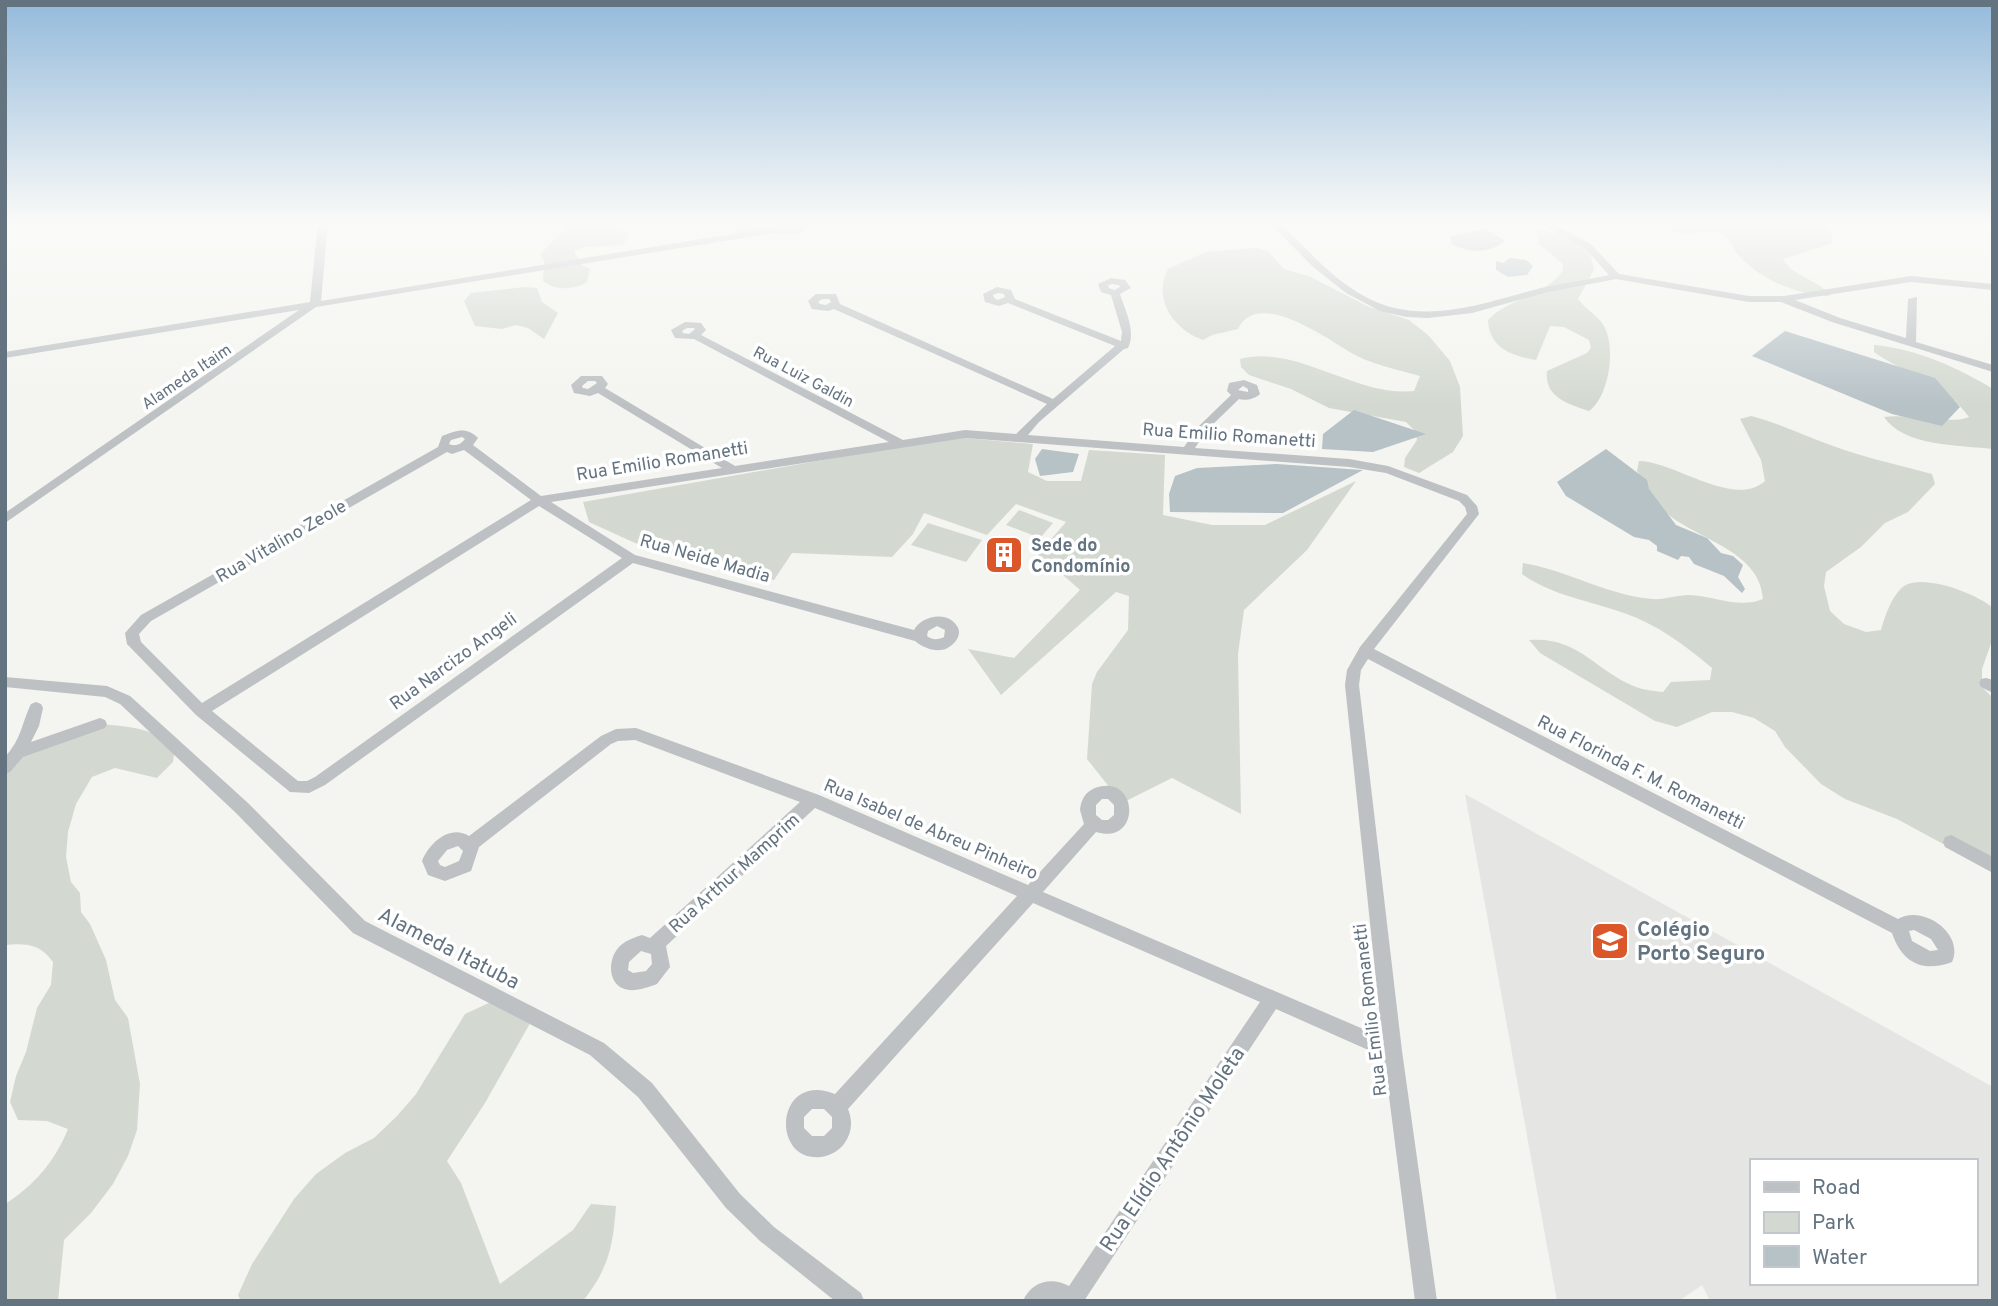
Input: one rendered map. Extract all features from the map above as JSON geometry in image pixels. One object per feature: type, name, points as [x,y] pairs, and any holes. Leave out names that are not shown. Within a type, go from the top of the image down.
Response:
[{"type":"street","points":[[316,303],[318,283]]},
{"type":"street","points":[[5,355],[441,283]]},
{"type":"street","points":[[1339,283],[1346,289],[1386,308],[1427,316],[1458,314],[1580,283]]},
{"type":"street","points":[[1660,283],[1749,299],[1784,299],[1886,283]]},
{"type":"street","points":[[1951,283],[1993,287]]},
{"type":"street","points":[[1019,438],[1054,403],[1124,346],[1127,332],[1115,293]]},
{"type":"street","points":[[1784,299],[1993,369]]},
{"type":"street","points":[[1911,343],[1913,299]]},
{"type":"street","points":[[1009,300],[1124,346]]},
{"type":"street","name":"Alameda Itaim","points":[[5,519],[316,303]]},
{"type":"street","points":[[834,305],[1054,403]]},
{"type":"street","name":"Rua Luiz Galdin","points":[[695,336],[900,443]]},
{"type":"street","points":[[598,389],[732,469]]},
{"type":"street","points":[[1187,452],[1202,429],[1237,395]]},
{"type":"street","name":"Rua Emilio Romanetti","points":[[201,711],[539,500],[965,433],[1371,466],[1430,484],[1468,502],[1473,514],[1365,651],[1354,670],[1352,685],[1393,1051],[1426,1301]]},
{"type":"street","name":"Rua Vitalino Zeole","points":[[201,711],[134,644],[132,633],[146,618],[445,448],[457,450],[467,446]]},
{"type":"street","name":"Rua Neide Madia","points":[[467,446],[539,500],[631,558],[920,637]]},
{"type":"street","name":"Rua Narcizo Angeli","points":[[201,711],[295,788],[309,787],[631,558]]},
{"type":"street","name":"Rua Florinda F. M. Romanetti","points":[[1365,651],[1899,928]]},
{"type":"street","name":"Alameda Itatuba","points":[[5,682],[107,692],[139,710],[242,807],[359,927],[597,1049],[645,1090],[733,1200],[767,1234],[853,1301]]},
{"type":"street","points":[[5,768],[18,753],[32,726],[36,708]]},
{"type":"street","points":[[18,753],[100,724]]},
{"type":"street","name":"Rua Isabel de Abreu Pinheiro","points":[[470,845],[616,735],[636,734],[813,800],[1393,1051]]},
{"type":"street","name":"Rua Arthur Mamprim","points":[[655,945],[813,800]]},
{"type":"street","points":[[837,1107],[1095,823]]},
{"type":"street","points":[[1951,842],[1993,866]]},
{"type":"street","name":"Rua Elídio Antônio Moleta","points":[[1034,1301],[1048,1291],[1065,1294],[1073,1300],[1272,998]]},
{"type":"shaded area","name":"Colégio Porto Seguro","points":[[1465,794],[1993,1087],[1993,1301],[1710,1301],[1702,1285],[1679,1301],[1557,1301]]},
{"type":"green space","points":[[546,283],[585,283],[570,288]]},
{"type":"green space","points":[[1164,283],[1322,283],[1367,306],[1409,320],[1428,335],[1450,361],[1460,387],[1463,436],[1453,452],[1419,473],[1404,467],[1405,458],[1417,440],[1415,431],[1406,422],[1329,408],[1291,389],[1249,375],[1241,367],[1240,359],[1261,356],[1283,359],[1392,391],[1414,391],[1420,376],[1365,359],[1309,328],[1275,315],[1260,313],[1247,318],[1238,329],[1203,340],[1183,329],[1175,321],[1164,302]]},
{"type":"green space","points":[[1551,283],[1587,283],[1578,299],[1602,323],[1607,332],[1609,369],[1602,394],[1589,411],[1566,402],[1553,393],[1547,380],[1547,371],[1587,353],[1591,348],[1589,340],[1564,327],[1550,326],[1536,360],[1503,349],[1489,330],[1488,320],[1496,313]]},
{"type":"green space","points":[[1777,283],[1814,283],[1830,296],[1806,293]]},
{"type":"green space","points":[[537,288],[542,302],[558,313],[544,339],[528,328],[516,325],[502,329],[475,326],[464,301],[471,293]]},
{"type":"green space","points":[[1874,345],[1905,350],[1936,360],[1993,389],[1993,449],[1934,443],[1905,434],[1893,427],[1884,417],[1952,420],[1969,417],[1949,396],[1874,352]]},
{"type":"green space","points":[[1751,416],[1845,450],[1932,474],[1935,484],[1908,512],[1885,523],[1861,547],[1826,572],[1824,586],[1830,611],[1844,624],[1866,632],[1881,630],[1896,595],[1904,586],[1913,583],[1937,584],[1963,591],[1993,608],[1993,638],[1982,669],[1982,687],[1993,698],[1993,871],[1897,819],[1845,799],[1821,784],[1785,747],[1775,731],[1754,718],[1732,712],[1712,712],[1677,727],[1655,721],[1540,653],[1529,640],[1561,643],[1642,689],[1663,692],[1671,682],[1710,680],[1712,668],[1671,636],[1611,608],[1546,588],[1522,574],[1523,563],[1635,597],[1657,599],[1689,595],[1745,603],[1763,599],[1759,582],[1750,568],[1737,556],[1674,519],[1661,508],[1637,471],[1639,461],[1653,463],[1721,487],[1737,490],[1752,488],[1765,481],[1761,460],[1740,419]]},
{"type":"green space","points":[[954,437],[1033,444],[1028,472],[1047,481],[1081,481],[1089,450],[1165,455],[1163,515],[1212,525],[1265,525],[1356,481],[1307,550],[1244,610],[1238,654],[1241,814],[1172,778],[1122,803],[1087,759],[1092,684],[1097,672],[1128,630],[1129,596],[1116,592],[1001,695],[968,649],[1014,658],[1080,590],[1063,575],[1036,570],[1039,553],[1066,522],[1016,504],[987,535],[924,513],[913,534],[892,557],[792,553],[774,580],[635,543],[589,522],[583,502]]},
{"type":"green space","points":[[1019,510],[1053,523],[1040,538],[1006,525]]},
{"type":"green space","points":[[928,523],[982,540],[966,562],[911,545]]},
{"type":"green space","points":[[92,724],[125,726],[147,731],[175,746],[173,762],[157,778],[115,768],[92,777],[76,804],[68,832],[66,857],[71,882],[80,893],[81,912],[90,924],[106,960],[115,1000],[128,1018],[140,1084],[137,1130],[128,1156],[113,1184],[91,1213],[64,1240],[58,1301],[5,1301],[5,1204],[26,1189],[43,1171],[57,1152],[68,1129],[47,1121],[18,1120],[10,1102],[37,1008],[51,985],[53,962],[38,948],[20,944],[5,945],[5,770],[29,751]]},
{"type":"green space","points":[[491,1002],[533,1018],[485,1103],[447,1161],[461,1183],[500,1284],[573,1230],[591,1204],[616,1206],[608,1256],[599,1278],[583,1301],[241,1301],[238,1295],[252,1264],[294,1199],[316,1174],[345,1153],[374,1138],[397,1116],[416,1094],[465,1014]]},
{"type":"water","points":[[1785,331],[1935,378],[1960,407],[1942,426],[1892,414],[1752,356]]},
{"type":"water","points":[[1354,410],[1426,434],[1373,452],[1322,449],[1323,434]]},
{"type":"water","points":[[1042,449],[1079,454],[1073,472],[1040,476],[1035,459]]},
{"type":"water","points":[[1606,449],[1647,480],[1649,489],[1676,525],[1707,538],[1721,553],[1733,556],[1743,565],[1738,577],[1745,589],[1742,593],[1724,576],[1694,564],[1689,557],[1681,556],[1678,560],[1657,551],[1657,546],[1649,540],[1634,537],[1566,496],[1557,482]]},
{"type":"water","points":[[1277,464],[1363,470],[1283,513],[1170,512],[1169,494],[1175,476],[1197,468]]},
{"type":"place","name":"Sede do Condomínio","points":[[1004,555]]},
{"type":"place","name":"Colégio Porto Seguro","points":[[1610,941]]}]
